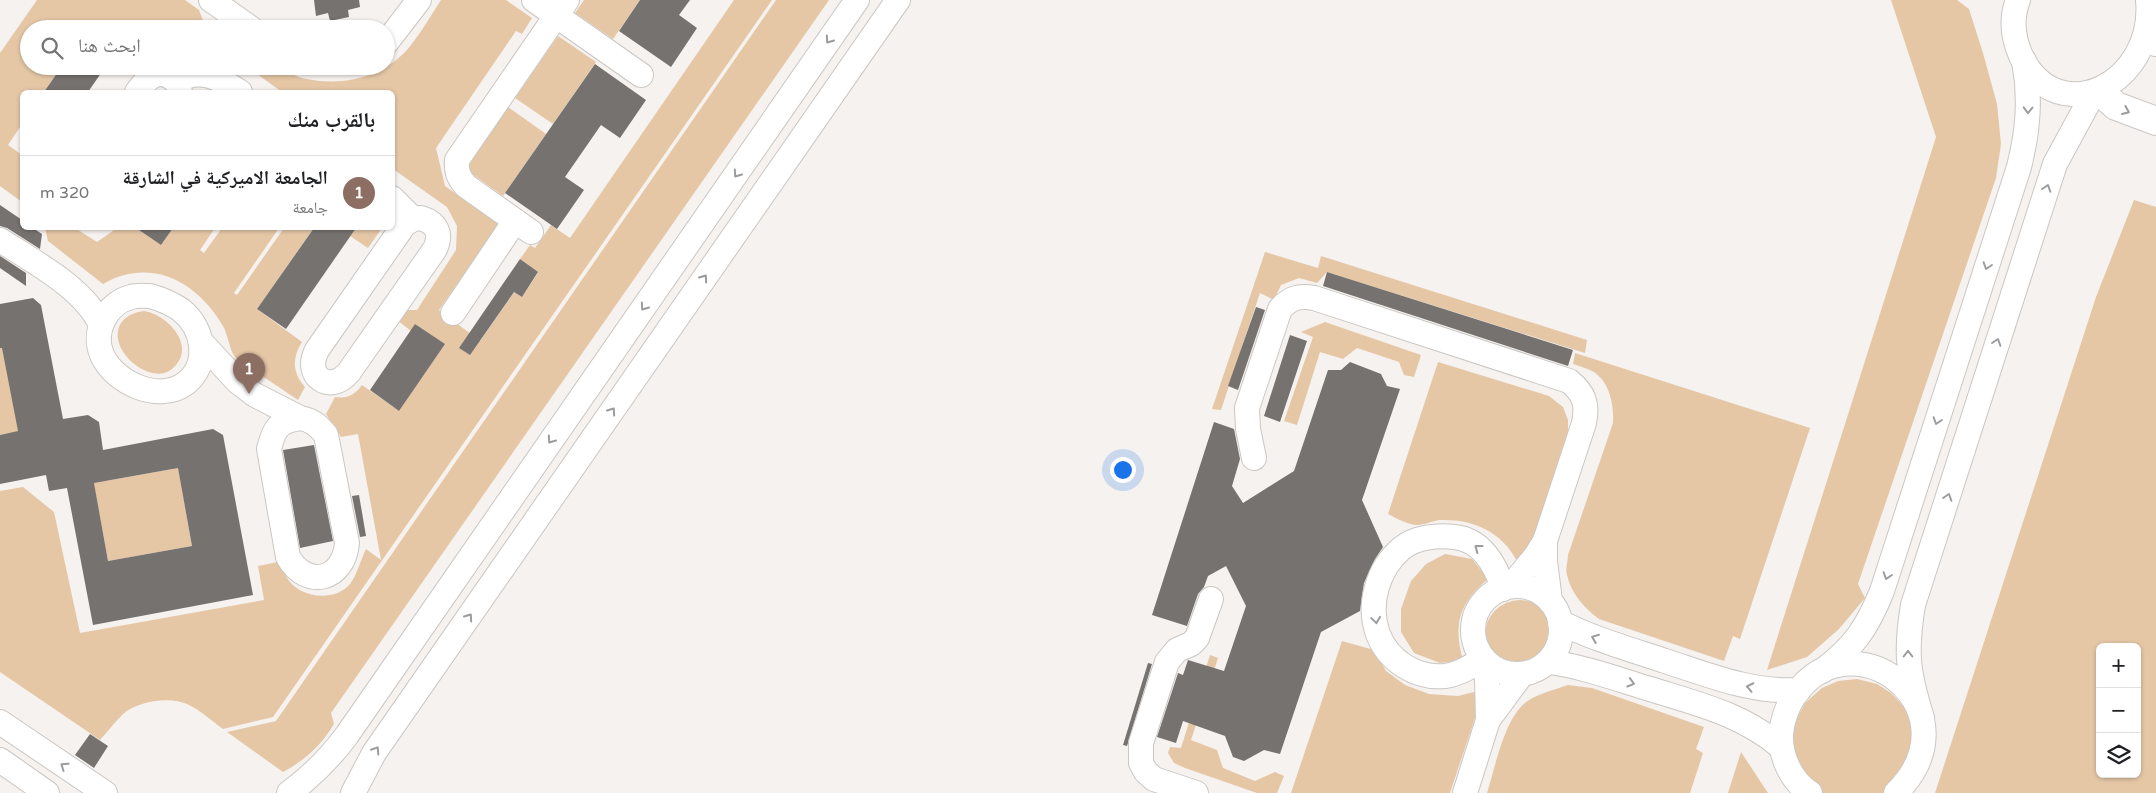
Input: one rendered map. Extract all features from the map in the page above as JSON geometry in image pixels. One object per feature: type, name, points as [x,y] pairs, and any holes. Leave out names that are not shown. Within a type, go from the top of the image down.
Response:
[{"type":"highway","points":[[2097,93],[2116,106],[2156,121]]},
{"type":"street","points":[[211,0],[234,20]]},
{"type":"street","points":[[395,31],[419,0]]},
{"type":"street","points":[[534,0],[561,8],[641,75]]},
{"type":"street","points":[[289,793],[308,779],[329,758],[347,735],[857,0]]},
{"type":"street","points":[[354,793],[374,753],[898,0]]},
{"type":"street","points":[[1998,0],[2014,33]]},
{"type":"street","points":[[2018,0],[2014,20],[2014,33],[2017,48],[2024,61],[2034,74],[2047,84],[2061,91],[2077,94],[2097,93],[2121,83],[2138,68],[2154,39],[2153,22],[2148,0]]},
{"type":"street","points":[[453,313],[523,227],[466,186],[456,169],[457,160],[561,8]]},
{"type":"street","points":[[1810,793],[1794,784],[1782,748],[1782,721],[1788,705],[1799,690],[1809,679],[1842,656],[1859,636],[1872,615],[1882,591],[2019,167],[2024,146],[2028,110],[2028,82],[2024,61]]},
{"type":"street","points":[[139,90],[153,76],[157,75]]},
{"type":"street","points":[[165,75],[188,78],[217,77],[237,90]]},
{"type":"street","points":[[1896,793],[1910,779],[1920,760],[1924,746],[1922,718],[1908,664],[1908,637],[1912,606],[2055,164],[2097,93]]},
{"type":"street","points":[[395,201],[413,219]]},
{"type":"street","points":[[413,219],[429,220],[435,226],[438,242],[435,249],[343,380],[334,383],[324,382],[312,368],[313,358],[404,226],[413,219]]},
{"type":"street","points":[[0,240],[81,295],[98,300],[119,302]]},
{"type":"street","points":[[81,295],[97,316],[101,325]]},
{"type":"street","points":[[150,296],[167,301],[182,311],[194,325],[201,342],[202,355],[199,367],[192,378],[180,387],[167,391],[148,390],[129,383],[114,371],[102,355],[99,340],[101,325],[108,312],[119,302],[132,297],[150,296]]},
{"type":"street","points":[[1254,458],[1248,428],[1248,408],[1280,309],[1286,302],[1304,296],[1569,381],[1578,388],[1585,399],[1584,423],[1545,541],[1535,557],[1507,587],[1488,598],[1477,612],[1474,636],[1477,648],[1483,659],[1487,679],[1488,720],[1465,793]]},
{"type":"street","points":[[201,342],[247,388],[274,432]]},
{"type":"street","points":[[192,378],[247,388],[300,418]]},
{"type":"street","points":[[300,418],[309,419],[318,425],[326,435],[347,543],[346,556],[340,568],[329,575],[316,578],[304,574],[288,558],[270,463],[269,449],[274,432],[281,424],[300,418]]},
{"type":"street","points":[[1483,659],[1465,670],[1445,676],[1424,674],[1404,666],[1388,652],[1378,634],[1375,615],[1375,595],[1380,576],[1391,560],[1404,547],[1422,539],[1439,535],[1457,537],[1474,544],[1488,556],[1507,587]]},
{"type":"street","points":[[1483,659],[1505,673],[1522,674],[1536,670],[1550,662],[1558,646],[1561,634],[1560,622],[1550,600],[1545,561],[1545,541]]},
{"type":"street","points":[[1507,587],[1530,588],[1550,600]]},
{"type":"street","points":[[1196,793],[1154,779],[1146,772],[1141,763],[1141,743],[1168,662],[1177,650],[1191,644],[1197,638],[1211,599]]},
{"type":"street","points":[[1560,622],[1603,641],[1731,682],[1764,690],[1799,690]]},
{"type":"street","points":[[1550,662],[1593,672],[1728,714],[1753,726],[1782,748]]},
{"type":"street","points":[[1822,671],[1842,665],[1863,665],[1883,671],[1900,682],[1914,698],[1922,718]]},
{"type":"street","points":[[1488,720],[1522,674]]},
{"type":"street","points":[[0,722],[98,791]]},
{"type":"street","points":[[0,760],[47,793]]},
{"type":"shaded area","points":[[37,0],[185,0],[199,10],[203,20],[23,20]]},
{"type":"shaded area","points":[[441,0],[506,0],[532,18],[522,34],[516,31],[436,148],[445,186],[499,224],[439,310],[480,341],[514,292],[522,297],[538,273],[520,259],[530,245],[535,248],[551,225],[570,238],[734,0],[772,0],[273,717],[223,729],[187,704],[172,700],[154,701],[137,706],[123,714],[100,740],[0,672],[0,491],[23,487],[54,512],[80,633],[264,600],[258,566],[283,561],[285,574],[298,589],[307,593],[326,596],[343,590],[350,584],[366,549],[381,560],[358,434],[341,437],[326,414],[335,397],[350,396],[362,385],[399,411],[444,344],[415,324],[411,331],[397,320],[404,310],[417,310],[456,250],[457,226],[447,207],[395,170],[395,90],[279,90],[258,75],[293,75],[321,81],[336,81],[350,80],[369,75],[395,75],[395,61],[415,40]]},
{"type":"shaded area","points":[[584,0],[640,0],[613,39],[575,13]]},
{"type":"shaded area","points":[[776,0],[829,0],[331,713],[334,724],[329,732],[312,752],[283,772],[227,732],[276,721]]},
{"type":"shaded area","points":[[1891,0],[1957,0],[1969,9],[1997,104],[2001,144],[1996,178],[1858,584],[1865,598],[1839,629],[1807,657],[1767,670],[1936,137]]},
{"type":"shaded area","points":[[20,24],[20,75],[56,75],[45,90],[20,90],[20,127],[8,145],[20,154],[20,201],[0,186],[0,53]]},
{"type":"shaded area","points":[[558,36],[596,62],[553,124],[515,98]]},
{"type":"shaded area","points":[[508,107],[546,134],[503,196],[465,169]]},
{"type":"shaded area","points":[[2134,200],[2156,207],[2156,793],[1935,793],[2096,297]]},
{"type":"shaded area","points":[[45,230],[78,230],[97,242],[114,230],[139,230],[161,245],[172,230],[214,230],[200,250],[204,253],[221,230],[278,230],[234,293],[237,295],[283,230],[313,230],[257,309],[302,342],[296,354],[295,365],[298,376],[305,387],[298,400],[236,358],[224,328],[214,312],[188,287],[156,274],[139,273],[121,276],[103,284],[48,241]]},
{"type":"shaded area","points":[[353,230],[381,230],[368,248],[350,236],[354,231]]},
{"type":"shaded area","points":[[1265,252],[1318,268],[1321,256],[1587,340],[1585,353],[1327,272],[1317,283],[1299,278],[1281,285],[1274,300],[1260,293],[1221,410],[1212,409]]},
{"type":"shaded area","points":[[144,311],[163,319],[171,326],[181,342],[182,352],[179,361],[172,369],[163,373],[153,373],[142,369],[125,354],[119,344],[118,333],[121,323],[131,314]]},
{"type":"shaded area","points":[[1325,322],[1421,355],[1414,377],[1404,375],[1399,362],[1357,348],[1343,359],[1320,352],[1297,425],[1284,421],[1313,337],[1301,332]]},
{"type":"shaded area","points":[[13,345],[29,429],[0,435],[0,348]]},
{"type":"shaded area","points":[[1575,353],[1810,428],[1740,639],[1733,636],[1724,661],[1599,619],[1583,605],[1569,582],[1566,573],[1568,555],[1613,423],[1612,401],[1607,387],[1598,375],[1573,364]]},
{"type":"shaded area","points":[[1438,362],[1549,396],[1563,407],[1568,420],[1568,440],[1534,543],[1517,561],[1503,542],[1485,529],[1475,525],[1452,520],[1440,520],[1413,525],[1388,514]]},
{"type":"shaded area","points":[[176,455],[192,546],[108,561],[91,468],[105,481],[172,469]]},
{"type":"shaded area","points":[[1445,554],[1472,559],[1488,579],[1470,597],[1461,615],[1459,636],[1463,660],[1440,663],[1414,653],[1401,632],[1401,609],[1411,581],[1426,564]]},
{"type":"shaded area","points":[[1520,600],[1533,603],[1545,610],[1552,622],[1555,635],[1552,648],[1545,660],[1533,667],[1520,670],[1507,667],[1495,660],[1488,648],[1485,635],[1488,622],[1495,610],[1507,603]]},
{"type":"shaded area","points":[[1342,641],[1374,650],[1386,671],[1405,685],[1429,694],[1458,696],[1478,691],[1476,715],[1450,793],[1291,793]]},
{"type":"shaded area","points":[[1210,655],[1218,658],[1191,740],[1217,750],[1223,768],[1255,781],[1275,772],[1284,776],[1277,793],[1257,793],[1185,768],[1174,763],[1168,753],[1170,747],[1181,748]]},
{"type":"shaded area","points":[[1857,679],[1877,684],[1891,693],[1905,708],[1913,729],[1913,755],[1885,793],[1821,793],[1799,771],[1792,739],[1795,722],[1805,703],[1822,688],[1838,681]]},
{"type":"shaded area","points":[[1568,685],[1592,688],[1704,727],[1696,749],[1703,753],[1690,793],[1487,793],[1501,745],[1511,721],[1518,711],[1534,697]]},
{"type":"shaded area","points":[[1741,752],[1768,793],[1728,793]]},
{"type":"building","points":[[314,0],[359,0],[360,7],[348,10],[349,17],[330,20],[328,13],[316,16]]},
{"type":"building","points":[[640,0],[690,0],[679,15],[697,28],[671,67],[619,31]]},
{"type":"building","points":[[595,64],[646,100],[620,138],[601,125],[565,177],[584,190],[557,229],[505,193]]},
{"type":"building","points":[[56,75],[100,75],[89,90],[45,90]]},
{"type":"building","points":[[0,205],[20,219],[20,230],[36,230],[42,234],[40,249],[7,228],[0,226]]},
{"type":"building","points":[[139,230],[172,230],[161,245]]},
{"type":"building","points":[[313,230],[355,230],[286,329],[257,309]]},
{"type":"building","points":[[0,256],[26,273],[26,286],[0,268]]},
{"type":"building","points":[[520,259],[538,272],[522,297],[514,292],[470,355],[459,348]]},
{"type":"building","points":[[1327,272],[1573,350],[1568,366],[1323,286]]},
{"type":"building","points":[[33,298],[41,305],[63,419],[88,415],[99,422],[103,450],[213,429],[223,435],[253,595],[93,625],[67,488],[49,491],[46,475],[0,484],[0,435],[18,431],[2,348],[0,348],[0,304]],"holes":[[[178,468],[192,546],[108,561],[94,483]]]},
{"type":"building","points":[[1256,307],[1265,310],[1238,390],[1228,386]]},
{"type":"building","points":[[415,324],[445,344],[399,411],[370,390]]},
{"type":"building","points":[[1290,335],[1307,341],[1280,422],[1264,416]]},
{"type":"building","points":[[1350,362],[1381,374],[1387,386],[1400,389],[1362,500],[1383,547],[1364,583],[1360,611],[1321,632],[1280,754],[1264,750],[1244,761],[1233,757],[1225,736],[1183,721],[1176,743],[1157,737],[1178,673],[1183,675],[1188,660],[1224,671],[1246,606],[1226,566],[1208,576],[1204,587],[1198,594],[1187,626],[1152,615],[1214,422],[1234,429],[1240,459],[1232,486],[1243,503],[1294,471],[1328,370],[1341,370]]},
{"type":"building","points":[[314,445],[333,541],[300,548],[283,450]]},
{"type":"building","points":[[359,495],[366,536],[360,537],[352,496]]},
{"type":"building","points":[[1148,663],[1152,664],[1127,746],[1123,745]]},
{"type":"building","points":[[90,734],[108,746],[94,768],[75,755]]},
{"type":"place","name":"الجامعة الاميركية في الشارقة","points":[[249,394]]}]
